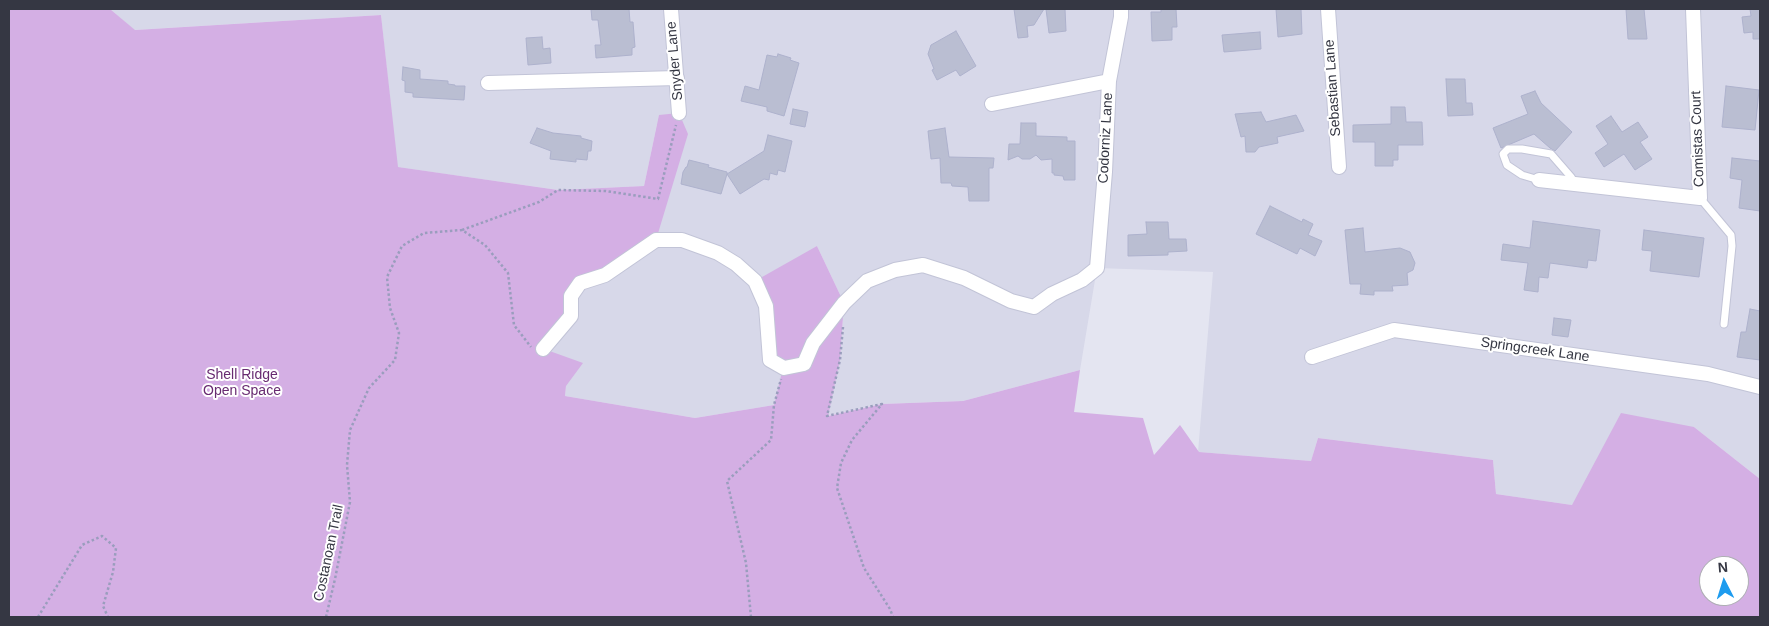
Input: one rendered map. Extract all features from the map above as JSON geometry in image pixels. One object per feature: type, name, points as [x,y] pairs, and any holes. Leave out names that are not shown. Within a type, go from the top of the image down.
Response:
[{"type":"street","name":"Snyder Lane","points":[[671,9],[679,113]]},
{"type":"street","name":"Codorniz Lane","points":[[844,303],[867,282],[895,270],[923,265],[964,278],[1011,301],[1034,307],[1052,294],[1082,280],[1097,268],[1105,172],[1109,81],[1122,17],[1121,9]]},
{"type":"street","name":"Sebastian Lane","points":[[1328,9],[1340,166]]},
{"type":"street","name":"Comistas Court","points":[[1539,180],[1700,198],[1693,9]]},
{"type":"street","points":[[488,83],[677,78]]},
{"type":"street","points":[[992,104],[1109,81]]},
{"type":"street","points":[[543,349],[571,316],[571,296],[580,283],[605,274],[656,240],[682,240],[718,253],[736,264],[755,281],[766,306],[770,360],[784,368],[804,364],[813,342],[844,303]]},
{"type":"street","name":"Springcreek Lane","points":[[1312,357],[1394,330],[1708,374],[1760,387]]},
{"type":"lane","points":[[1539,180],[1522,175],[1507,165],[1503,154],[1508,149],[1522,149],[1550,154],[1575,184]]},
{"type":"lane","points":[[1700,198],[1730,235],[1732,246],[1724,324]]},
{"type":"path","name":"Costanoan Trail","points":[[326,617],[350,502],[347,465],[350,430],[370,388],[394,360],[400,334],[390,308],[387,277],[402,246],[424,233],[462,230],[539,202],[558,190],[606,191],[658,199],[679,113]]},
{"type":"path","points":[[462,230],[485,245],[508,273],[514,324],[531,346],[543,349]]},
{"type":"path","points":[[844,303],[840,360],[827,416],[882,404],[852,440],[840,463],[837,488],[864,568],[890,609],[892,617]]},
{"type":"path","points":[[751,617],[746,563],[727,481],[771,440],[774,405],[784,368]]},
{"type":"path","points":[[38,617],[82,545],[102,536],[116,548],[113,572],[103,606],[108,617]]},
{"type":"shaded area","points":[[110,9],[1760,9],[1760,479],[1694,427],[1572,505],[1496,494],[1493,460],[1318,438],[1311,461],[1198,452],[1213,272],[1097,268],[1080,370],[963,401],[882,404],[827,416],[840,360],[844,303],[817,246],[774,405],[695,418],[565,396],[566,386],[543,349],[571,296],[632,257],[659,115],[644,186],[558,190],[397,167],[381,15],[134,30]]},
{"type":"green space","name":"Shell Ridge Open Space","points":[[9,9],[110,9],[135,30],[381,15],[398,167],[558,190],[644,186],[659,115],[679,113],[688,134],[656,240],[580,283],[571,316],[544,349],[583,363],[566,386],[565,396],[695,418],[774,405],[783,368],[770,360],[755,281],[817,246],[844,303],[840,360],[828,416],[882,404],[963,401],[1080,370],[1074,412],[1143,418],[1154,455],[1180,425],[1199,452],[1311,461],[1318,438],[1493,460],[1496,494],[1572,505],[1621,413],[1694,427],[1760,479],[1760,617],[9,617]]},
{"type":"building","points":[[591,9],[629,9],[630,22],[633,22],[635,47],[632,48],[632,55],[596,58],[595,45],[601,45],[598,20],[592,20]]},
{"type":"building","points":[[1014,9],[1044,9],[1034,25],[1027,26],[1028,37],[1018,38]]},
{"type":"building","points":[[1046,9],[1065,9],[1066,31],[1049,33]]},
{"type":"building","points":[[1161,9],[1176,9],[1177,27],[1172,27],[1172,40],[1152,41],[1151,12],[1161,12]]},
{"type":"building","points":[[1276,9],[1301,9],[1302,34],[1278,37]]},
{"type":"building","points":[[1626,9],[1644,9],[1647,39],[1628,39]]},
{"type":"building","points":[[1750,9],[1760,9],[1760,39],[1753,39],[1753,32],[1744,33],[1742,17],[1751,16]]},
{"type":"building","points":[[956,31],[976,66],[960,76],[956,70],[937,80],[928,54],[931,45]]},
{"type":"building","points":[[1260,32],[1261,49],[1224,52],[1222,35]]},
{"type":"building","points":[[542,37],[543,49],[550,48],[551,63],[528,65],[526,38]]},
{"type":"building","points":[[778,54],[799,63],[784,116],[767,111],[767,107],[741,101],[745,86],[759,90],[767,55],[777,57]]},
{"type":"building","points":[[403,67],[420,70],[420,79],[448,81],[448,84],[465,86],[464,100],[413,97],[413,93],[405,92],[405,81],[402,80]]},
{"type":"building","points":[[1446,79],[1465,79],[1466,103],[1472,103],[1473,115],[1448,116]]},
{"type":"building","points":[[1726,86],[1759,90],[1755,130],[1722,127]]},
{"type":"building","points":[[1535,91],[1541,103],[1572,132],[1555,151],[1534,134],[1501,148],[1493,128],[1528,114],[1521,96]]},
{"type":"building","points":[[1391,107],[1405,107],[1406,122],[1422,122],[1423,145],[1398,145],[1398,160],[1393,160],[1393,166],[1375,166],[1375,142],[1353,142],[1353,125],[1391,124]]},
{"type":"building","points":[[793,109],[808,112],[805,127],[790,124]]},
{"type":"building","points":[[1261,112],[1266,122],[1296,115],[1304,131],[1277,137],[1278,143],[1259,147],[1255,152],[1246,152],[1245,136],[1241,137],[1235,114]]},
{"type":"building","points":[[1611,116],[1622,132],[1638,122],[1648,137],[1640,142],[1652,159],[1635,170],[1624,154],[1604,167],[1595,153],[1608,144],[1596,126]]},
{"type":"building","points":[[1021,123],[1036,123],[1036,136],[1067,137],[1067,141],[1075,141],[1075,180],[1064,180],[1063,176],[1054,175],[1052,173],[1052,159],[1041,160],[1036,155],[1030,159],[1022,159],[1018,156],[1008,160],[1009,144],[1020,144]]},
{"type":"building","points":[[537,128],[553,133],[581,136],[581,138],[592,141],[591,151],[588,151],[587,160],[576,159],[576,162],[550,159],[551,151],[530,143]]},
{"type":"building","points":[[945,128],[949,157],[994,158],[993,168],[989,168],[989,201],[969,201],[968,187],[941,183],[940,158],[931,159],[928,131]]},
{"type":"building","points":[[768,135],[792,141],[785,172],[778,170],[777,175],[770,173],[769,180],[764,179],[740,194],[727,174],[764,151]]},
{"type":"building","points":[[1732,158],[1760,161],[1760,211],[1739,208],[1742,180],[1730,178]]},
{"type":"building","points":[[689,160],[709,165],[708,167],[727,172],[721,194],[681,184],[683,172]]},
{"type":"building","points":[[1270,206],[1302,222],[1303,219],[1313,224],[1308,235],[1322,241],[1315,256],[1300,248],[1297,254],[1256,234]]},
{"type":"building","points":[[1533,221],[1600,230],[1596,261],[1588,260],[1587,268],[1550,263],[1548,278],[1539,277],[1538,292],[1524,290],[1528,263],[1501,260],[1503,244],[1530,248]]},
{"type":"building","points":[[1146,222],[1168,222],[1169,239],[1186,239],[1187,251],[1168,252],[1168,255],[1128,256],[1128,235],[1147,234]]},
{"type":"building","points":[[1363,228],[1365,252],[1400,248],[1410,252],[1415,263],[1413,270],[1407,273],[1408,285],[1392,286],[1393,291],[1374,291],[1374,295],[1360,294],[1361,284],[1350,284],[1345,230]]},
{"type":"building","points":[[1644,230],[1704,238],[1699,277],[1650,271],[1652,251],[1642,250]]},
{"type":"building","points":[[1750,309],[1760,311],[1760,360],[1737,357],[1741,332],[1746,332]]},
{"type":"building","points":[[1554,318],[1571,320],[1568,337],[1552,335]]}]
